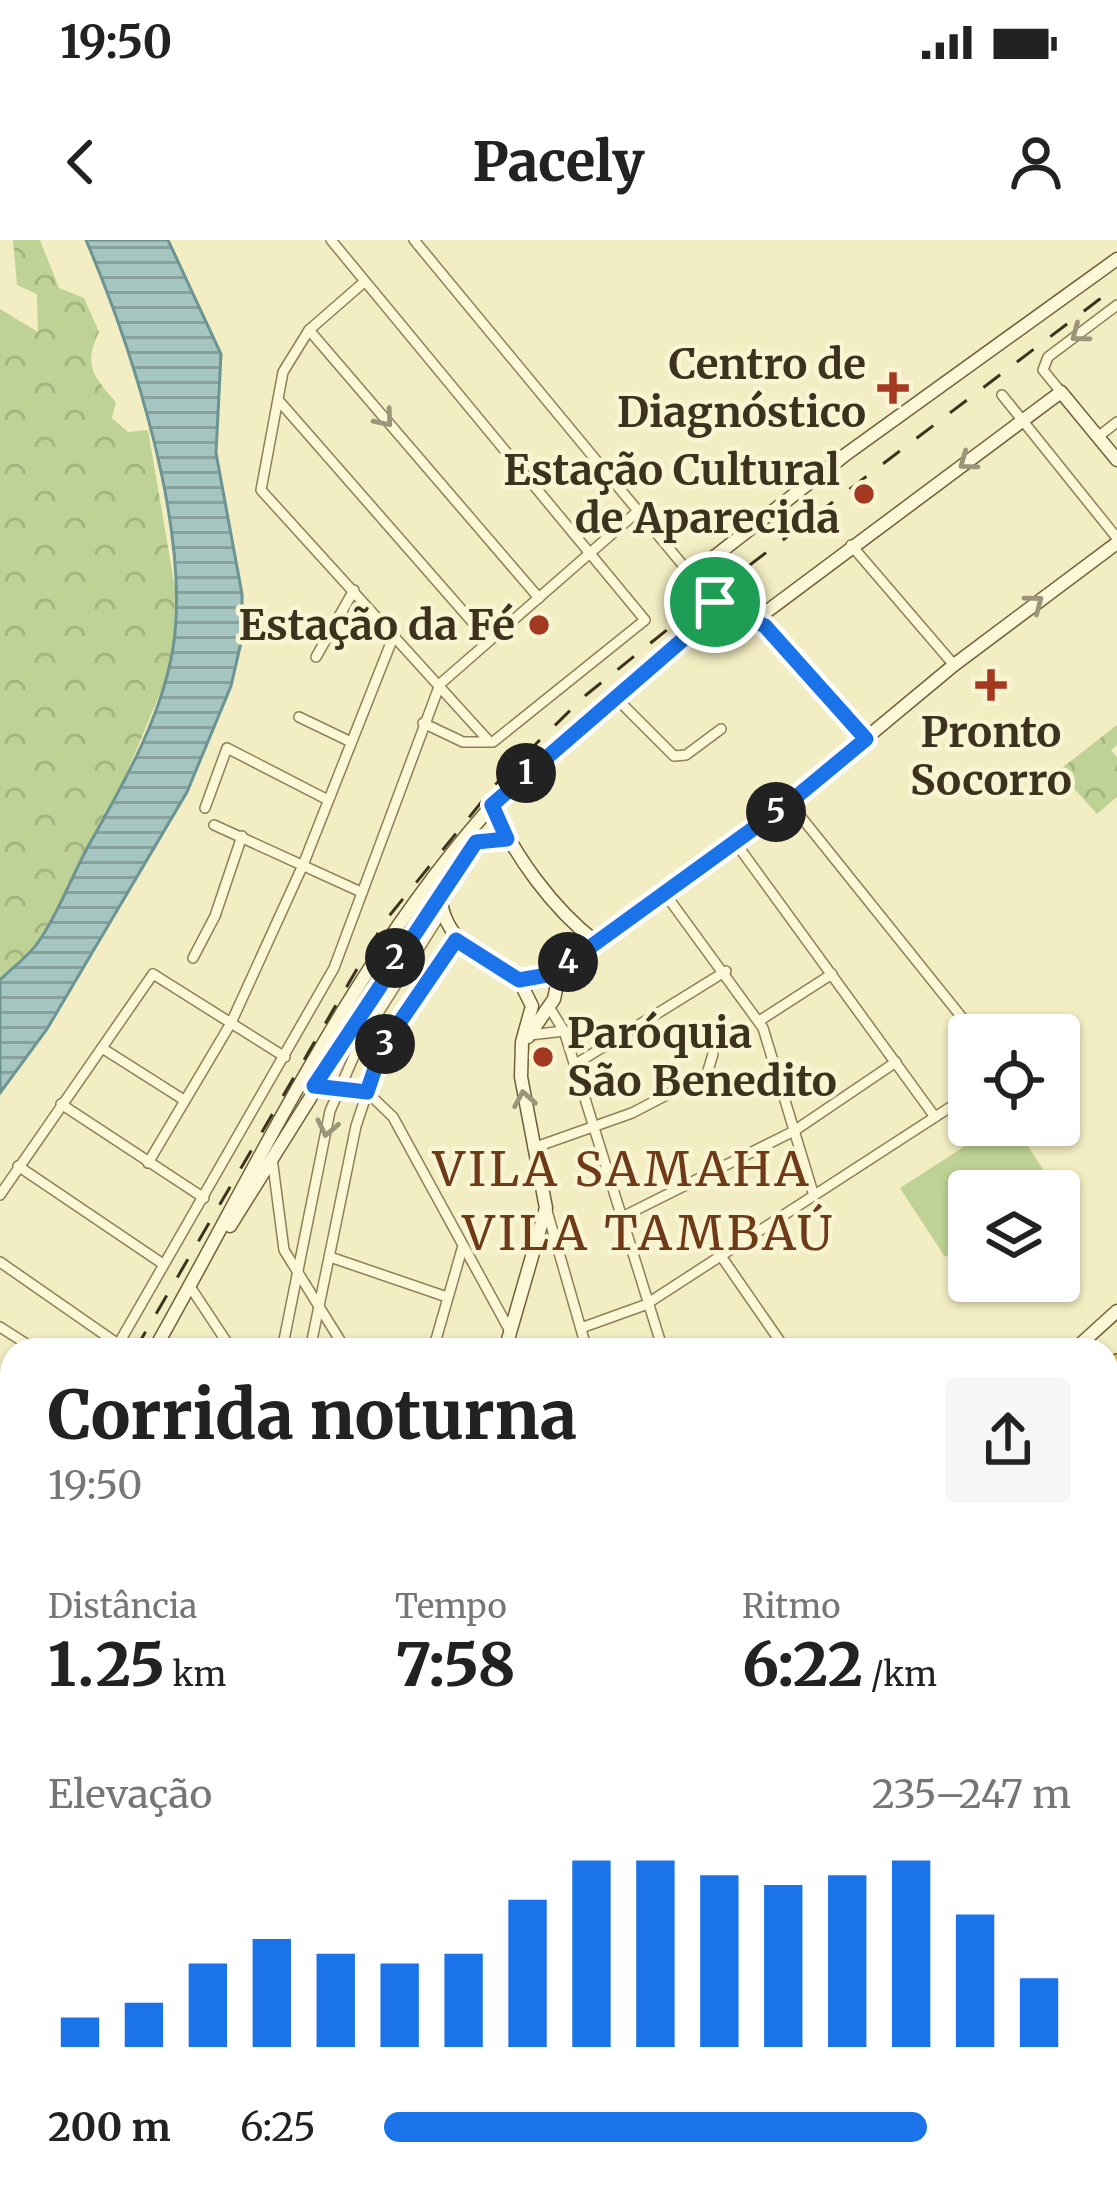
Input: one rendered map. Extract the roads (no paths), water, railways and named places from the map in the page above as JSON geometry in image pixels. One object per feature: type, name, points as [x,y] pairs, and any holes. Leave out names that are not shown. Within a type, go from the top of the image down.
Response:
[{"type":"main road","points":[[866,739],[761,620],[715,602],[691,575],[845,455],[1117,260]]},
{"type":"main road","points":[[761,620],[851,545],[1061,392],[1117,460]]},
{"type":"main road","points":[[525,981],[561,969],[790,802],[954,665],[1117,541]]},
{"type":"main road","points":[[161,1338],[302,1078],[406,919],[492,805],[702,623],[715,602]]},
{"type":"main road","points":[[702,623],[734,613]]},
{"type":"main road","points":[[492,805],[507,839],[590,946]]},
{"type":"main road","points":[[189,1288],[441,889],[476,842],[507,839]]},
{"type":"main road","points":[[441,889],[440,915],[456,940],[525,981],[535,998],[549,1007]]},
{"type":"main road","points":[[521,1049],[549,1007],[561,969]]},
{"type":"main road","points":[[508,1338],[546,1208],[521,1049],[532,1006],[525,981]]},
{"type":"main road","points":[[1087,1338],[1117,1311]]},
{"type":"street","points":[[332,240],[362,283],[646,620],[499,738],[463,742],[423,723]]},
{"type":"street","points":[[414,240],[691,575]]},
{"type":"street","points":[[362,283],[309,330],[283,373],[261,490],[488,739]]},
{"type":"street","points":[[1061,392],[1044,364],[1117,305]]},
{"type":"street","points":[[309,330],[538,598]]},
{"type":"street","points":[[1002,395],[1117,541]]},
{"type":"street","points":[[280,402],[489,641]]},
{"type":"street","points":[[1099,436],[1117,422]]},
{"type":"street","points":[[122,1338],[334,968],[440,684],[638,512]]},
{"type":"street","points":[[851,545],[954,665]]},
{"type":"street","points":[[316,657],[354,590]]},
{"type":"street","points":[[148,1163],[231,1023],[303,865],[394,635]]},
{"type":"street","points":[[614,696],[674,756],[686,755],[721,729]]},
{"type":"street","points":[[299,717],[351,742]]},
{"type":"street","points":[[205,808],[227,748],[328,800]]},
{"type":"street","points":[[790,802],[959,1014]]},
{"type":"street","points":[[214,825],[361,892]]},
{"type":"street","points":[[193,958],[215,916],[242,836]]},
{"type":"street","points":[[735,842],[935,1117]]},
{"type":"street","points":[[663,891],[759,1021],[773,1051],[814,1196]]},
{"type":"street","points":[[284,1338],[330,1111],[361,1040],[440,915]]},
{"type":"street","points":[[313,1338],[367,1092],[382,1048],[456,940]]},
{"type":"street","points":[[574,1065],[726,971]]},
{"type":"street","points":[[0,1195],[153,974],[285,1057]]},
{"type":"street","points":[[759,1021],[832,974]]},
{"type":"street","points":[[549,1007],[564,1031],[658,1338]]},
{"type":"street","points":[[530,1035],[564,1031]]},
{"type":"street","points":[[102,1048],[184,1100]]},
{"type":"street","points":[[533,1148],[591,1129],[702,1080],[713,1054]]},
{"type":"street","points":[[618,1219],[794,1131],[896,1062]]},
{"type":"street","points":[[314,1086],[367,1092],[393,1117],[510,1331]]},
{"type":"street","points":[[61,1104],[204,1198]]},
{"type":"street","points":[[581,1328],[645,1305],[948,1109]]},
{"type":"street","points":[[272,1156],[284,1250],[338,1338]]},
{"type":"street","points":[[18,1166],[163,1264]]},
{"type":"street","points":[[546,1208],[584,1338]]},
{"type":"street","points":[[436,1338],[462,1249]]},
{"type":"street","points":[[721,1256],[778,1338]]},
{"type":"street","points":[[330,1257],[447,1297]]},
{"type":"street","points":[[0,1262],[105,1338]]},
{"type":"street","points":[[189,1288],[224,1338]]},
{"type":"water","points":[[86,240],[168,240],[221,354],[216,453],[242,594],[242,638],[231,686],[187,792],[47,1029],[0,1093],[0,980],[46,930],[129,771],[162,694],[174,641],[173,544],[165,491],[138,383]]},
{"type":"railway","points":[[142,1338],[385,921],[501,778],[586,695],[709,596],[1117,286]]},
{"type":"place","name":"Centro de Diagnóstico","points":[[893,388]]},
{"type":"place","name":"Estação Cultural de Aparecida","points":[[864,494]]},
{"type":"place","name":"Estação da Fé","points":[[539,625]]},
{"type":"place","name":"Pronto Socorro","points":[[991,685]]},
{"type":"place","name":"Paróquia São Benedito","points":[[543,1057]]},
{"type":"district","name":"VILA SAMAHA","points":[[622,1169]]},
{"type":"district","name":"VILA TAMBAÚ","points":[[649,1233]]}]
